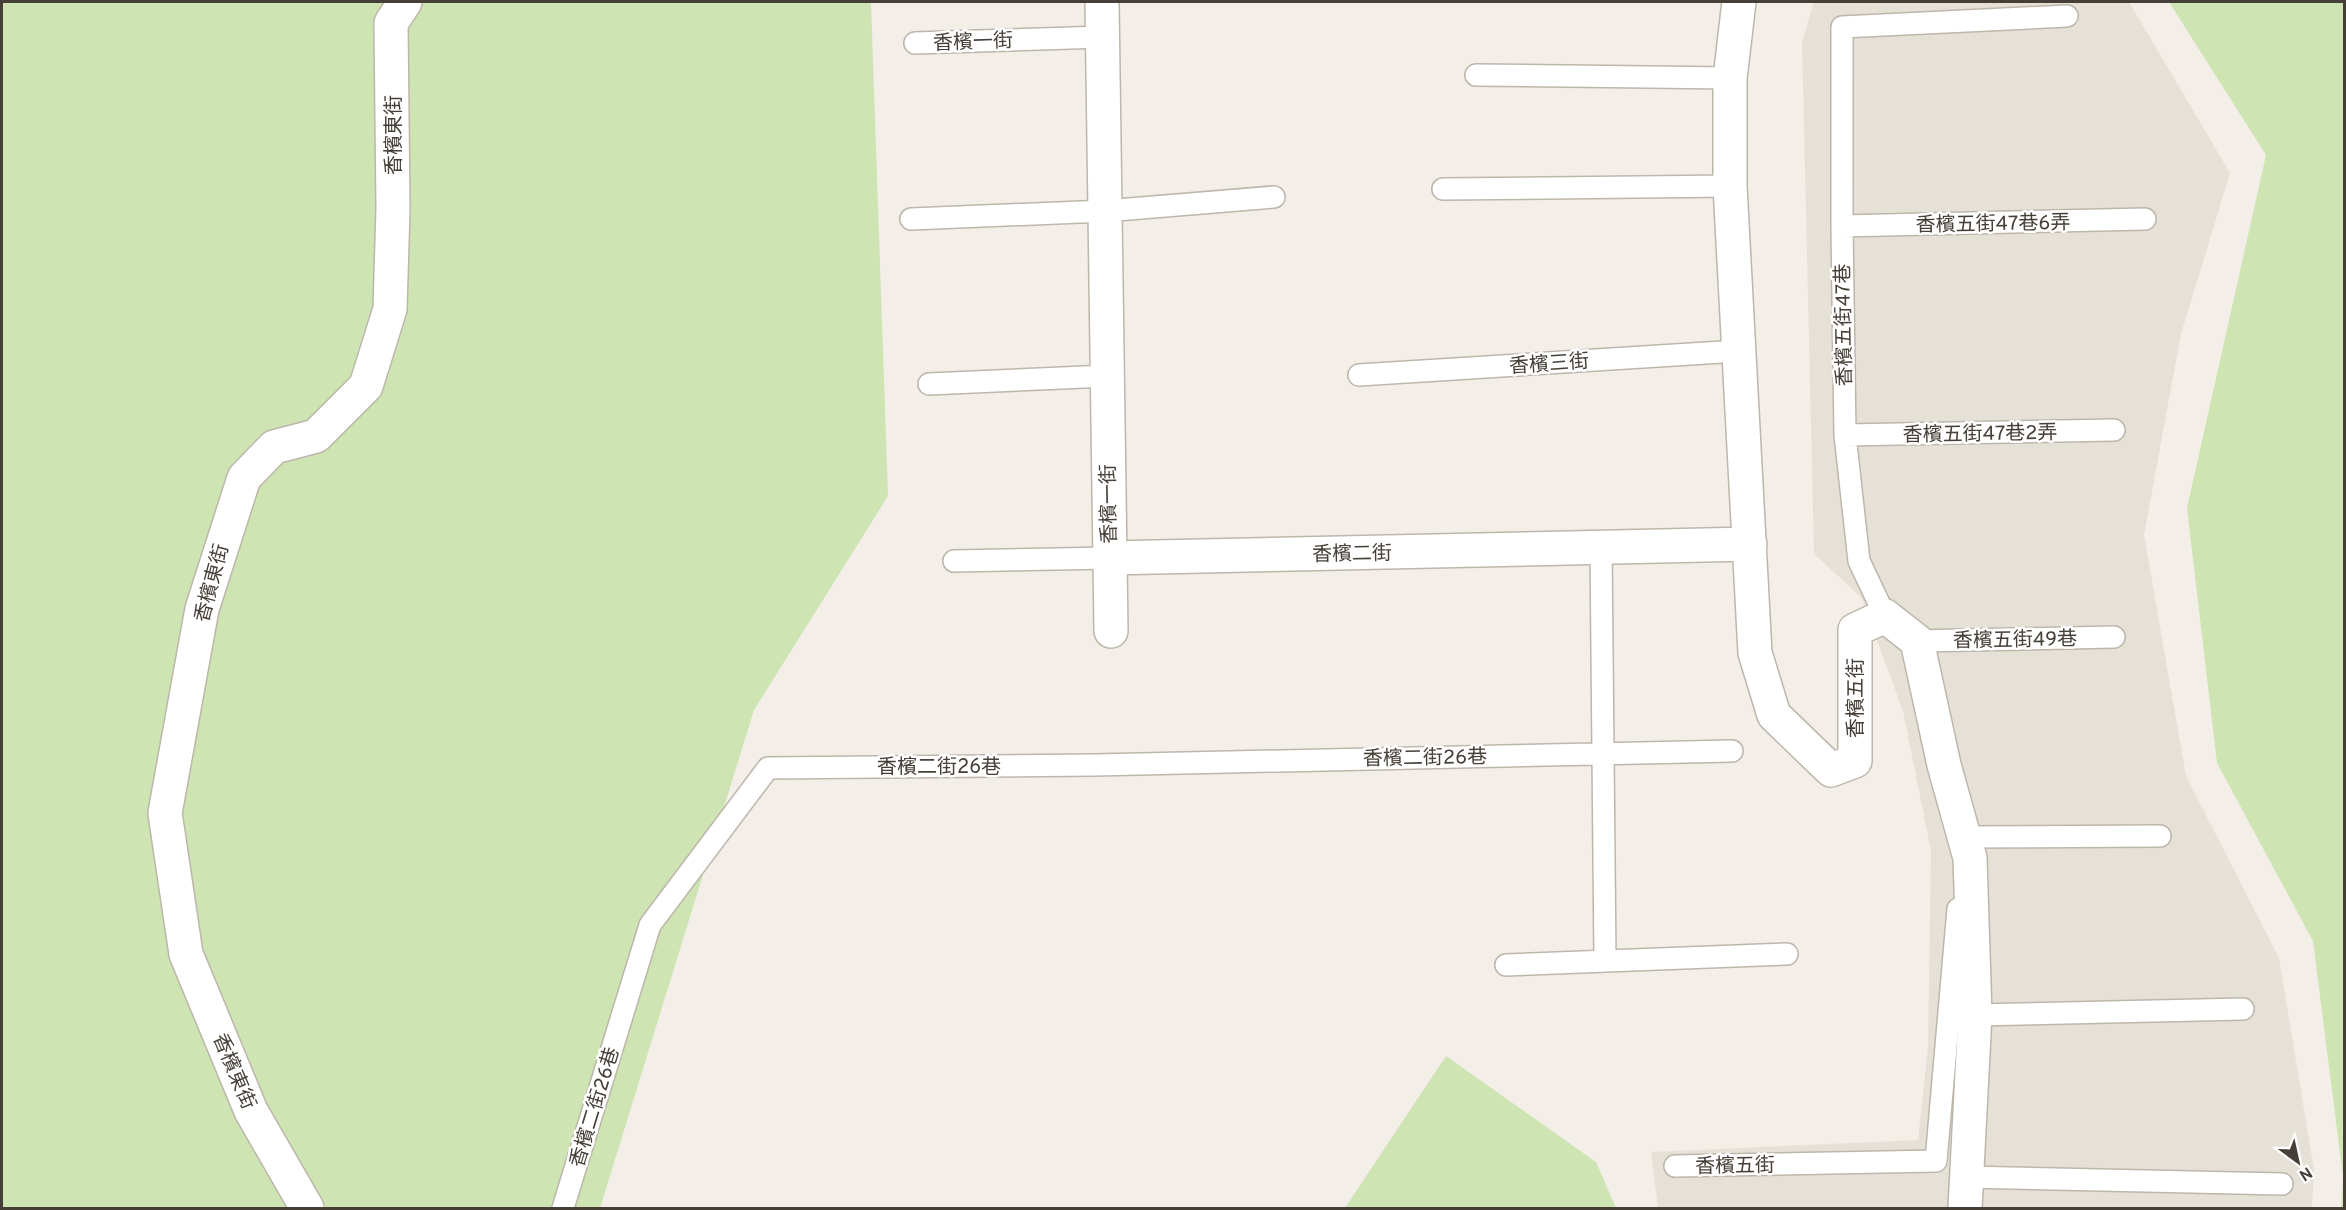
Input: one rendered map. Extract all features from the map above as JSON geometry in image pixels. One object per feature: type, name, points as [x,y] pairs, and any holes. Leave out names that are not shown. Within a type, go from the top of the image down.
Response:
[{"type":"street","name":"香檳東街","points":[[307,1209],[251,1111],[186,954],[165,813],[202,609],[243,478],[274,447],[316,436],[366,386],[390,309],[393,209],[391,23],[405,2]]},
{"type":"street","name":"香檳一街","points":[[1102,2],[1111,632]]},
{"type":"street","points":[[1739,2],[1730,78],[1730,186],[1750,544]]},
{"type":"street","name":"香檳二街","points":[[1109,558],[1750,544]]},
{"type":"street","name":"香檳五街","points":[[1750,544],[1755,653],[1774,715],[1831,770],[1855,760],[1855,630],[1885,616]]},
{"type":"street","points":[[1885,616],[1917,641]]},
{"type":"street","name":"香檳五街","points":[[1917,641],[1944,765],[1971,858],[1975,1015],[1965,1193]]},
{"type":"lane","name":"香檳五街47巷","points":[[1885,616],[1859,561],[1845,435],[1842,27],[2067,15]]},
{"type":"lane","name":"香檳一街","points":[[915,43],[1103,37]]},
{"type":"lane","points":[[1476,75],[1730,78]]},
{"type":"lane","points":[[1443,189],[1730,186]]},
{"type":"lane","points":[[911,219],[1105,211],[1274,197]]},
{"type":"lane","name":"香檳五街47巷6弄","points":[[1842,226],[2145,219]]},
{"type":"lane","name":"香檳三街","points":[[1359,375],[1738,351]]},
{"type":"lane","points":[[929,384],[1107,376]]},
{"type":"lane","name":"香檳五街47巷2弄","points":[[1845,435],[2114,430]]},
{"type":"lane","points":[[1601,547],[1605,960]]},
{"type":"lane","name":"香檳二街","points":[[954,561],[1109,558]]},
{"type":"lane","name":"香檳五街49巷","points":[[1917,641],[2114,637]]},
{"type":"lane","name":"香檳二街26巷","points":[[563,1209],[650,925],[768,768],[1107,765],[1732,751]]},
{"type":"lane","points":[[1965,837],[2160,837]]},
{"type":"lane","name":"香檳五街","points":[[1675,1166],[1936,1161],[1965,837]]},
{"type":"lane","points":[[1506,966],[1786,954]]},
{"type":"lane","points":[[1975,1015],[2243,1009]]},
{"type":"lane","name":"香檳五街","points":[[1965,1193],[2282,1184]]},
{"type":"shaded area","points":[[1814,2],[2129,2],[2230,173],[2181,334],[2144,535],[2186,776],[2279,958],[2314,1170],[2312,1208],[1658,1208],[1651,1152],[1918,1140],[1928,1047],[1931,851],[1903,711],[1861,597],[1814,554],[1802,42]]},
{"type":"green space","points":[[2,2],[871,2],[888,496],[754,710],[600,1208],[2,1208]]},
{"type":"green space","points":[[2169,2],[2344,2],[2344,1208],[2341,1208],[2343,1177],[2313,941],[2217,763],[2187,508],[2266,155]]},
{"type":"green space","points":[[1446,1056],[1596,1162],[1616,1208],[1345,1208]]}]
